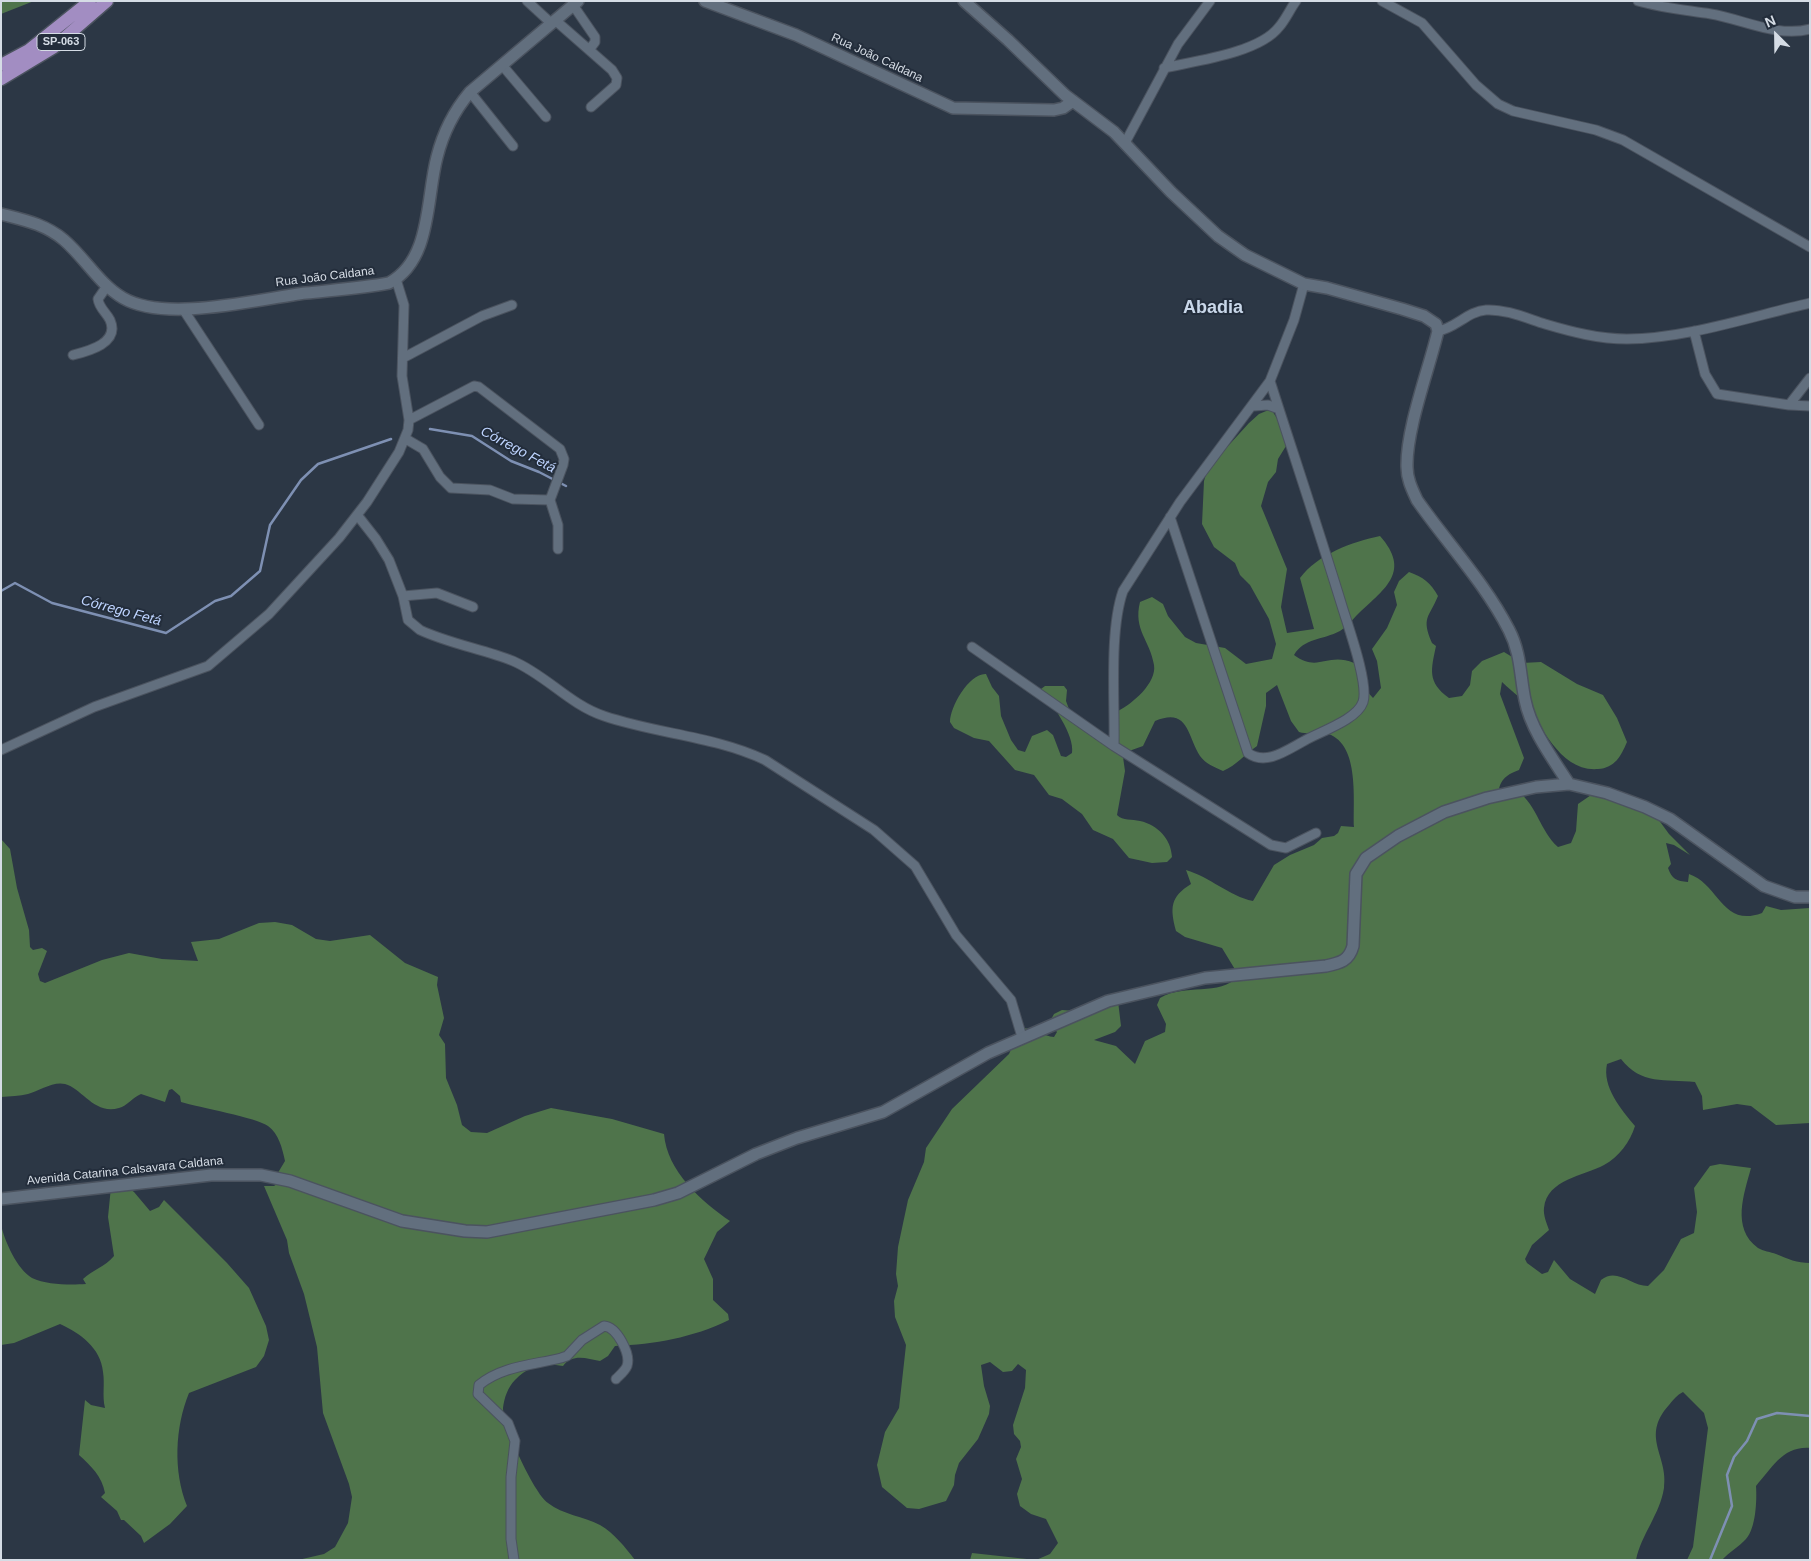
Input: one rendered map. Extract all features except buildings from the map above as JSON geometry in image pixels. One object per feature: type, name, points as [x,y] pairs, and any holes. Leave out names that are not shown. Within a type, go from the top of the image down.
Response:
[{"type":"main road","name":"SP-063","points":[[1,65],[29,50],[50,35],[90,1]]},
{"type":"main road","name":"SP-063","points":[[1,79],[54,47],[107,1]]},
{"type":"street","points":[[527,1],[612,70],[618,82],[591,107]]},
{"type":"street","name":"Rua João Caldana","points":[[705,1],[796,35],[954,108],[1063,108],[1069,98]]},
{"type":"street","points":[[964,1],[1069,98],[1094,115],[1125,143],[1171,192],[1218,236],[1263,265],[1304,284],[1327,288],[1432,320],[1438,331],[1410,436],[1407,467],[1409,483],[1417,500],[1493,603],[1510,632],[1520,659],[1525,700],[1529,714],[1569,784],[1607,793],[1645,807],[1670,819],[1764,886],[1778,893],[1810,898]]},
{"type":"street","points":[[1125,143],[1178,44],[1210,1]]},
{"type":"street","points":[[1286,1],[1287,13]]},
{"type":"street","points":[[1164,68],[1230,52],[1258,42],[1279,27],[1296,1]]},
{"type":"street","points":[[1382,1],[1422,23],[1476,85],[1498,104],[1513,111],[1596,130],[1623,140],[1810,247]]},
{"type":"street","points":[[1638,1],[1680,11],[1737,19],[1774,29],[1791,31],[1810,29]]},
{"type":"street","points":[[1,750],[94,707],[208,666],[269,614],[358,516],[406,440],[409,420],[402,376],[404,305],[396,279],[414,260],[420,245],[437,156],[457,107],[470,92],[576,3],[595,37],[595,42],[589,50]]},
{"type":"street","points":[[502,65],[546,117]]},
{"type":"street","points":[[470,92],[513,146]]},
{"type":"street","name":"Rua João Caldana","points":[[1,214],[36,223],[49,230],[64,240],[107,286],[123,298],[149,308],[183,309],[376,285],[396,279]]},
{"type":"street","points":[[1114,746],[1118,608],[1123,591],[1170,517],[1254,406],[1270,381],[1294,320],[1304,284]]},
{"type":"street","points":[[73,355],[101,346],[108,338],[111,329],[110,321],[100,306],[98,299],[107,286]]},
{"type":"street","points":[[1438,331],[1450,328],[1478,311],[1488,310],[1505,312],[1566,331],[1600,338],[1628,339],[1694,331],[1810,303]]},
{"type":"street","points":[[403,358],[482,316],[512,305]]},
{"type":"street","points":[[183,309],[259,425]]},
{"type":"street","points":[[1694,331],[1705,374],[1717,394],[1789,405],[1810,406]]},
{"type":"street","points":[[1789,405],[1810,378]]},
{"type":"street","points":[[1170,517],[1248,753],[1254,757],[1265,758],[1279,754],[1348,719],[1359,709],[1364,694],[1354,644],[1270,381]]},
{"type":"street","points":[[409,420],[468,388],[479,387],[563,454],[563,465],[550,500],[558,525],[558,549]]},
{"type":"street","points":[[1254,406],[1268,404],[1279,409]]},
{"type":"street","points":[[406,440],[423,449],[440,477],[451,488],[490,490],[513,499],[550,500]]},
{"type":"street","points":[[358,516],[389,560],[403,596],[408,620],[420,630],[513,661],[577,703],[601,715],[672,734],[728,744],[746,751],[765,760],[874,830],[915,866],[956,935],[1011,1000],[1022,1037]]},
{"type":"street","points":[[403,596],[437,593],[473,607]]},
{"type":"street","points":[[972,647],[1114,746],[1271,845],[1286,848],[1316,833]]},
{"type":"street","name":"Avenida Catarina Calsavara Caldana","points":[[1,1199],[211,1175],[261,1175],[290,1181],[402,1221],[465,1231],[487,1232],[654,1200],[678,1193],[764,1151],[797,1138],[883,1112],[988,1053],[1108,1001],[1205,978],[1257,974],[1338,963],[1348,958],[1353,946],[1356,874],[1366,858],[1375,850],[1444,812],[1487,798],[1536,787],[1569,784]]},
{"type":"street","points":[[514,1560],[511,1539],[511,1477],[515,1441],[508,1423],[481,1399],[477,1389],[479,1385],[488,1377],[502,1371],[567,1356],[582,1340],[604,1326],[612,1328],[619,1337],[628,1360],[624,1370],[616,1379]]},
{"type":"green space","points":[[1,1],[34,1],[1,14]]},
{"type":"green space","points":[[1271,409],[1278,420],[1286,446],[1278,459],[1276,472],[1268,482],[1261,506],[1287,569],[1281,607],[1287,633],[1314,629],[1300,578],[1316,562],[1336,550],[1380,536],[1394,559],[1394,569],[1386,587],[1348,625],[1334,634],[1308,642],[1298,649],[1294,655],[1302,660],[1316,663],[1345,660],[1354,663],[1364,688],[1373,698],[1381,688],[1377,661],[1372,649],[1387,628],[1397,605],[1394,592],[1399,581],[1409,572],[1418,576],[1432,587],[1438,596],[1427,623],[1432,643],[1436,646],[1432,675],[1437,686],[1449,698],[1462,696],[1470,685],[1472,671],[1482,661],[1504,652],[1522,663],[1541,662],[1577,684],[1603,695],[1617,718],[1627,742],[1620,756],[1613,764],[1604,768],[1584,768],[1562,755],[1522,700],[1502,682],[1500,694],[1524,758],[1519,770],[1506,776],[1501,782],[1498,796],[1517,790],[1530,804],[1547,834],[1558,847],[1571,843],[1576,831],[1578,804],[1594,793],[1618,791],[1653,812],[1669,834],[1690,855],[1674,845],[1666,843],[1671,864],[1668,868],[1675,879],[1688,882],[1689,874],[1699,879],[1729,910],[1738,915],[1749,916],[1762,913],[1766,906],[1781,910],[1810,908],[1810,1123],[1776,1125],[1751,1106],[1737,1104],[1703,1110],[1702,1096],[1695,1082],[1645,1077],[1629,1067],[1621,1059],[1607,1064],[1606,1073],[1610,1089],[1619,1105],[1635,1126],[1633,1132],[1623,1148],[1609,1162],[1568,1180],[1552,1191],[1547,1198],[1544,1208],[1549,1230],[1532,1245],[1525,1259],[1527,1263],[1542,1274],[1548,1272],[1554,1260],[1570,1279],[1595,1294],[1601,1280],[1613,1275],[1648,1286],[1664,1270],[1681,1239],[1694,1233],[1697,1212],[1694,1188],[1710,1166],[1720,1164],[1751,1168],[1742,1210],[1742,1221],[1750,1240],[1762,1250],[1793,1260],[1810,1263],[1810,1448],[1801,1448],[1785,1454],[1756,1486],[1755,1514],[1752,1528],[1746,1539],[1722,1560],[1687,1560],[1693,1547],[1708,1428],[1704,1413],[1683,1392],[1669,1405],[1661,1416],[1657,1427],[1656,1437],[1663,1466],[1664,1488],[1659,1507],[1638,1551],[1636,1560],[1036,1560],[1050,1554],[1058,1543],[1046,1519],[1031,1514],[1020,1506],[1017,1494],[1022,1479],[1016,1459],[1021,1447],[1020,1441],[1014,1434],[1013,1425],[1025,1388],[1026,1370],[1018,1364],[1012,1371],[1003,1372],[990,1362],[981,1365],[984,1386],[990,1406],[989,1414],[978,1439],[959,1463],[954,1485],[946,1501],[919,1509],[907,1508],[882,1487],[877,1465],[885,1432],[899,1408],[906,1345],[895,1317],[894,1301],[898,1286],[896,1274],[898,1247],[908,1200],[924,1162],[926,1148],[952,1109],[1009,1054],[1021,1028],[1054,1037],[1057,1032],[1049,1023],[1054,1014],[1062,1010],[1075,1011],[1118,1001],[1121,1026],[1115,1032],[1094,1040],[1116,1046],[1135,1064],[1145,1041],[1165,1032],[1166,1024],[1157,1005],[1160,998],[1180,991],[1222,986],[1239,976],[1222,948],[1185,937],[1176,931],[1173,904],[1179,894],[1191,884],[1186,870],[1244,899],[1253,901],[1274,865],[1290,855],[1314,845],[1322,838],[1334,836],[1338,833],[1341,826],[1354,827],[1354,787],[1349,759],[1344,747],[1336,738],[1325,733],[1299,732],[1291,721],[1277,685],[1266,693],[1266,706],[1257,746],[1233,766],[1223,771],[1202,759],[1189,732],[1181,721],[1175,718],[1166,718],[1155,721],[1143,746],[1129,751],[1122,750],[1125,771],[1117,815],[1128,820],[1147,823],[1158,829],[1166,839],[1172,857],[1167,862],[1152,863],[1129,858],[1113,839],[1093,830],[1082,814],[1062,799],[1049,795],[1034,775],[1015,770],[989,741],[974,738],[954,728],[950,722],[951,716],[957,700],[967,685],[973,679],[986,674],[999,696],[1001,716],[1011,740],[1018,750],[1025,752],[1032,736],[1047,730],[1053,735],[1061,756],[1066,757],[1072,753],[1070,738],[1062,720],[1041,689],[1045,686],[1064,686],[1067,690],[1066,701],[1072,717],[1082,724],[1095,739],[1112,746],[1118,711],[1136,698],[1148,686],[1154,672],[1152,656],[1140,628],[1138,612],[1140,602],[1152,597],[1163,604],[1168,616],[1185,637],[1196,643],[1225,648],[1246,664],[1272,659],[1276,644],[1269,619],[1250,585],[1240,575],[1235,563],[1214,547],[1202,524],[1204,481],[1208,468],[1249,423],[1259,414]]},
{"type":"green space","points":[[1,839],[10,849],[17,888],[29,930],[30,947],[33,950],[42,948],[47,951],[38,974],[40,981],[45,983],[102,960],[129,953],[162,959],[198,961],[191,942],[219,939],[259,923],[275,922],[292,925],[316,939],[330,941],[370,935],[405,963],[438,977],[437,985],[444,1018],[439,1035],[445,1044],[446,1078],[457,1105],[462,1125],[471,1132],[487,1133],[525,1116],[551,1108],[612,1119],[664,1134],[672,1160],[687,1184],[730,1221],[717,1232],[704,1259],[713,1279],[713,1300],[728,1314],[729,1320],[687,1336],[644,1344],[615,1346],[608,1356],[600,1361],[576,1358],[571,1359],[563,1366],[537,1366],[526,1371],[513,1383],[504,1400],[503,1408],[504,1417],[513,1443],[527,1473],[548,1503],[560,1510],[605,1528],[635,1560],[298,1560],[324,1554],[335,1547],[348,1523],[352,1497],[323,1413],[317,1347],[304,1294],[289,1253],[287,1240],[264,1186],[274,1186],[278,1183],[276,1176],[285,1161],[280,1142],[272,1129],[262,1123],[241,1116],[181,1102],[180,1096],[172,1089],[169,1090],[165,1102],[141,1094],[122,1107],[110,1109],[96,1105],[71,1087],[60,1083],[28,1094],[1,1097]]},
{"type":"green space","points":[[121,1182],[134,1192],[150,1211],[159,1207],[164,1200],[227,1263],[249,1288],[266,1326],[269,1340],[264,1356],[256,1367],[189,1393],[181,1420],[178,1449],[179,1478],[187,1506],[170,1524],[144,1543],[141,1536],[124,1520],[121,1520],[117,1511],[101,1497],[105,1493],[99,1476],[79,1455],[85,1400],[91,1405],[105,1408],[104,1376],[101,1363],[94,1349],[82,1337],[60,1324],[14,1343],[1,1345],[1,1225],[12,1254],[21,1268],[32,1278],[51,1283],[86,1284],[83,1279],[114,1256],[108,1217],[111,1187]]},
{"type":"green space","points":[[972,1553],[1036,1560],[970,1560]]},
{"type":"waterway","name":"Córrego Fetá","points":[[430,429],[472,436],[511,461],[539,472],[566,486]]},
{"type":"waterway","name":"Córrego Fetá","points":[[1,591],[15,583],[52,603],[166,633],[215,601],[231,596],[260,571],[270,525],[301,480],[318,464],[391,439]]},
{"type":"waterway","points":[[1710,1560],[1732,1506],[1727,1475],[1734,1457],[1747,1441],[1757,1419],[1777,1413],[1810,1416]]},
{"type":"district","name":"Abadia","points":[[1213,308]]}]
